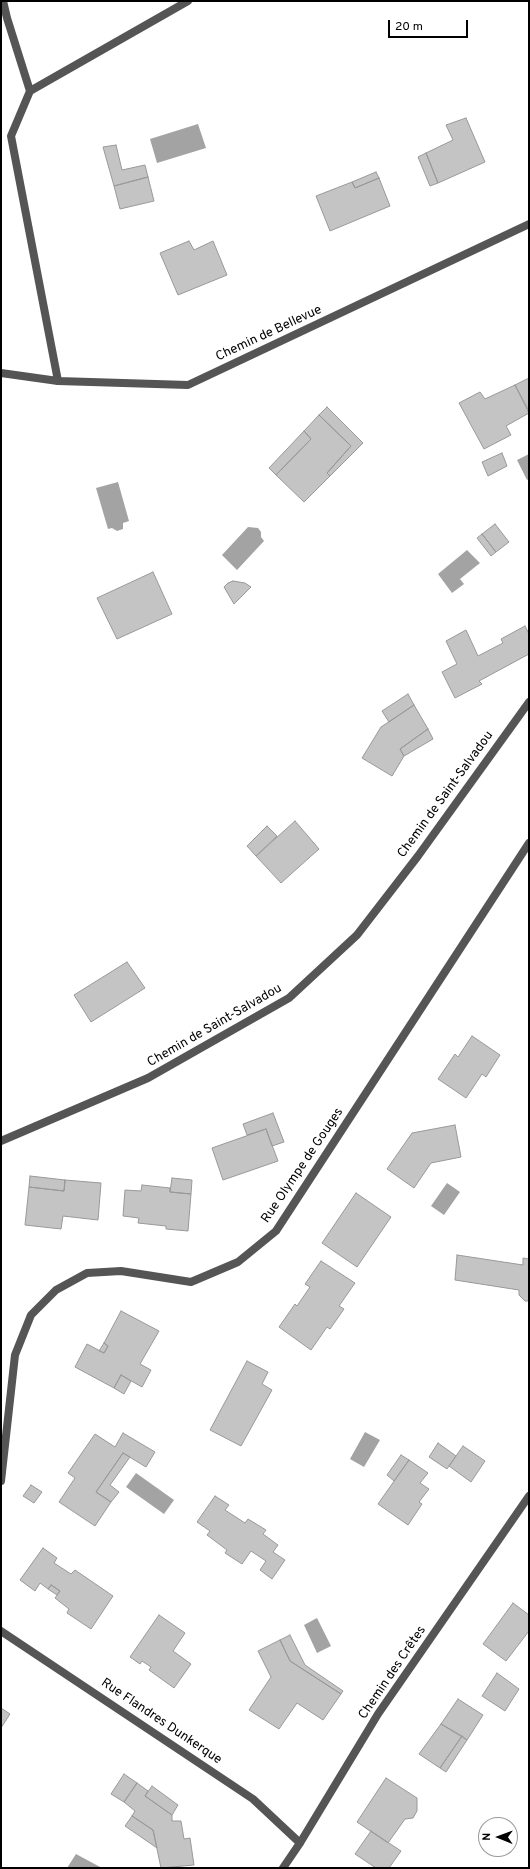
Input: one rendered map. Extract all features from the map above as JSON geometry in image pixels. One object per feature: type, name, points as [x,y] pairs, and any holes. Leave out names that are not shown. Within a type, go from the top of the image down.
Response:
[{"type":"street","points":[[4,1],[7,18],[30,91]]},
{"type":"street","points":[[58,381],[11,136],[30,91],[188,1]]},
{"type":"street","name":"Chemin de Bellevue","points":[[1,373],[58,381],[188,385],[529,224]]},
{"type":"street","name":"Chemin de Saint-Salvadou","points":[[1,1141],[148,1078],[289,998],[357,935],[418,856],[529,702]]},
{"type":"street","name":"Rue Olympe de Gouges","points":[[1,1481],[15,1355],[31,1315],[56,1290],[87,1272],[121,1271],[191,1282],[238,1262],[276,1231],[529,843]]},
{"type":"street","name":"Chemin des Crêtes","points":[[283,1868],[300,1843],[378,1714],[529,1496]]},
{"type":"street","name":"Rue Flandres Dunkerque","points":[[1,1630],[253,1799],[300,1843]]},
{"type":"shaded area","points":[[198,124],[206,148],[157,163],[150,139]]},
{"type":"shaded area","points":[[529,454],[529,479],[527,480],[517,460]]},
{"type":"shaded area","points":[[118,482],[129,521],[123,523],[123,529],[117,531],[112,528],[108,529],[96,488]]},
{"type":"shaded area","points":[[248,527],[258,528],[264,541],[237,570],[222,555]]},
{"type":"shaded area","points":[[467,550],[480,563],[460,579],[464,584],[452,593],[438,574]]},
{"type":"shaded area","points":[[447,1183],[460,1192],[444,1215],[431,1206]]},
{"type":"shaded area","points":[[365,1432],[380,1440],[364,1467],[350,1459]]},
{"type":"shaded area","points":[[136,1473],[174,1500],[164,1514],[126,1487]]},
{"type":"shaded area","points":[[317,1618],[331,1646],[317,1653],[304,1625]]},
{"type":"shaded area","points":[[76,1854],[102,1868],[67,1868]]},
{"type":"building","points":[[466,118],[485,162],[438,183],[426,153],[453,140],[446,125]]},
{"type":"building","points":[[116,145],[122,170],[145,165],[148,177],[114,186],[103,147]]},
{"type":"building","points":[[426,153],[438,183],[430,186],[418,157]]},
{"type":"building","points":[[376,172],[379,178],[355,188],[352,182]]},
{"type":"building","points":[[148,177],[154,201],[120,209],[114,186]]},
{"type":"building","points":[[379,178],[390,206],[330,231],[316,196],[352,182],[355,188]]},
{"type":"building","points":[[189,241],[194,250],[213,241],[227,275],[178,295],[160,253]]},
{"type":"building","points":[[529,378],[529,411],[515,385]]},
{"type":"building","points":[[515,385],[529,413],[506,426],[511,435],[484,449],[459,403],[480,392],[485,399]]},
{"type":"building","points":[[327,407],[363,443],[330,476],[327,473],[351,446],[319,415]]},
{"type":"building","points":[[319,415],[351,446],[327,473],[330,476],[304,502],[276,475],[311,439],[304,431]]},
{"type":"building","points":[[304,431],[311,439],[276,475],[269,468]]},
{"type":"building","points":[[502,453],[507,466],[488,476],[482,462]]},
{"type":"building","points":[[495,524],[509,542],[496,552],[482,534]]},
{"type":"building","points":[[482,534],[496,552],[491,556],[477,538]]},
{"type":"building","points":[[153,572],[172,614],[117,639],[97,598]]},
{"type":"building","points":[[233,581],[245,583],[251,587],[234,604],[224,587]]},
{"type":"building","points":[[525,626],[529,634],[529,654],[479,681],[482,684],[455,698],[442,672],[457,664],[446,641],[466,630],[478,656],[503,643],[501,639]]},
{"type":"building","points":[[408,694],[414,705],[389,722],[382,711]]},
{"type":"building","points":[[414,705],[428,729],[400,749],[404,756],[392,776],[362,758],[381,727]]},
{"type":"building","points":[[428,729],[433,739],[404,756],[400,749]]},
{"type":"building","points":[[295,821],[319,849],[281,883],[256,856]]},
{"type":"building","points":[[267,826],[277,836],[256,856],[247,846]]},
{"type":"building","points":[[127,962],[145,988],[91,1022],[74,995]]},
{"type":"building","points":[[472,1036],[500,1055],[486,1077],[482,1074],[466,1098],[438,1079],[455,1054],[458,1057]]},
{"type":"building","points":[[273,1113],[284,1142],[272,1146],[266,1129],[247,1135],[243,1124]]},
{"type":"building","points":[[455,1125],[461,1157],[431,1163],[414,1188],[387,1169],[412,1133]]},
{"type":"building","points":[[266,1129],[278,1161],[223,1180],[212,1148]]},
{"type":"building","points":[[30,1176],[65,1180],[64,1191],[29,1187]]},
{"type":"building","points":[[172,1178],[192,1180],[191,1194],[170,1192]]},
{"type":"building","points":[[65,1180],[101,1183],[98,1220],[63,1216],[61,1229],[25,1225],[29,1187],[64,1191]]},
{"type":"building","points":[[142,1185],[170,1188],[170,1192],[191,1194],[188,1231],[166,1229],[166,1226],[138,1223],[139,1218],[123,1216],[125,1190],[141,1191]]},
{"type":"building","points":[[356,1193],[391,1217],[357,1267],[322,1243]]},
{"type":"building","points":[[457,1255],[523,1265],[523,1258],[529,1259],[529,1301],[525,1301],[519,1295],[519,1290],[455,1280]]},
{"type":"building","points":[[321,1261],[355,1283],[339,1306],[344,1309],[330,1329],[327,1327],[311,1350],[279,1327],[295,1304],[297,1306],[310,1287],[305,1284]]},
{"type":"building","points":[[121,1311],[159,1331],[140,1364],[151,1370],[142,1387],[121,1375],[114,1388],[75,1367],[87,1344],[104,1353],[108,1346],[104,1343]]},
{"type":"building","points":[[104,1343],[108,1346],[104,1353],[99,1351]]},
{"type":"building","points":[[247,1361],[268,1372],[262,1384],[272,1390],[241,1446],[210,1430]]},
{"type":"building","points":[[121,1375],[131,1381],[124,1394],[114,1388]]},
{"type":"building","points":[[123,1433],[155,1452],[146,1467],[123,1453],[96,1492],[111,1502],[95,1526],[59,1502],[75,1478],[68,1473],[95,1434],[115,1447]]},
{"type":"building","points":[[438,1443],[456,1456],[447,1469],[429,1457]]},
{"type":"building","points":[[463,1446],[485,1461],[471,1482],[449,1466]]},
{"type":"building","points":[[123,1453],[130,1457],[110,1485],[119,1492],[111,1502],[96,1492]]},
{"type":"building","points":[[401,1455],[409,1460],[394,1481],[387,1475]]},
{"type":"building","points":[[409,1460],[428,1473],[420,1483],[429,1489],[419,1502],[422,1504],[408,1525],[378,1504]]},
{"type":"building","points":[[31,1485],[42,1492],[34,1503],[23,1496]]},
{"type":"building","points":[[215,1496],[229,1505],[225,1510],[245,1523],[248,1519],[266,1530],[263,1534],[278,1545],[273,1552],[285,1560],[272,1579],[260,1570],[266,1561],[251,1551],[242,1564],[225,1553],[227,1550],[207,1535],[210,1531],[197,1522]]},
{"type":"building","points":[[43,1548],[57,1558],[54,1563],[71,1574],[75,1570],[113,1596],[91,1629],[67,1613],[69,1609],[55,1598],[60,1591],[51,1585],[48,1589],[40,1583],[35,1591],[20,1580]]},
{"type":"building","points":[[51,1585],[60,1591],[57,1595],[48,1589]]},
{"type":"building","points":[[513,1603],[529,1615],[529,1631],[506,1661],[483,1644]]},
{"type":"building","points":[[159,1615],[185,1633],[173,1651],[191,1664],[174,1688],[149,1670],[151,1667],[142,1661],[140,1664],[130,1657]]},
{"type":"building","points":[[290,1635],[305,1665],[343,1691],[341,1694],[290,1661],[280,1640]]},
{"type":"building","points":[[280,1640],[290,1661],[341,1694],[323,1720],[297,1703],[279,1729],[249,1710],[271,1677],[258,1651]]},
{"type":"building","points":[[497,1673],[519,1689],[505,1711],[482,1696]]},
{"type":"building","points":[[458,1699],[483,1715],[467,1740],[441,1724]]},
{"type":"building","points":[[1,1708],[10,1714],[1,1728]]},
{"type":"building","points":[[441,1724],[462,1736],[440,1768],[419,1754]]},
{"type":"building","points":[[462,1736],[467,1740],[446,1772],[440,1768]]},
{"type":"building","points":[[124,1774],[137,1783],[124,1802],[111,1794]]},
{"type":"building","points":[[386,1778],[417,1798],[417,1811],[413,1818],[405,1819],[388,1843],[357,1822]]},
{"type":"building","points":[[137,1783],[148,1791],[145,1796],[172,1815],[172,1821],[181,1821],[184,1839],[190,1838],[194,1865],[161,1868],[153,1830],[132,1816],[135,1811],[124,1802]]},
{"type":"building","points":[[152,1786],[178,1805],[172,1815],[145,1796]]},
{"type":"building","points":[[132,1816],[153,1830],[157,1848],[125,1826]]},
{"type":"building","points":[[371,1831],[401,1851],[389,1868],[376,1868],[355,1854]]}]
